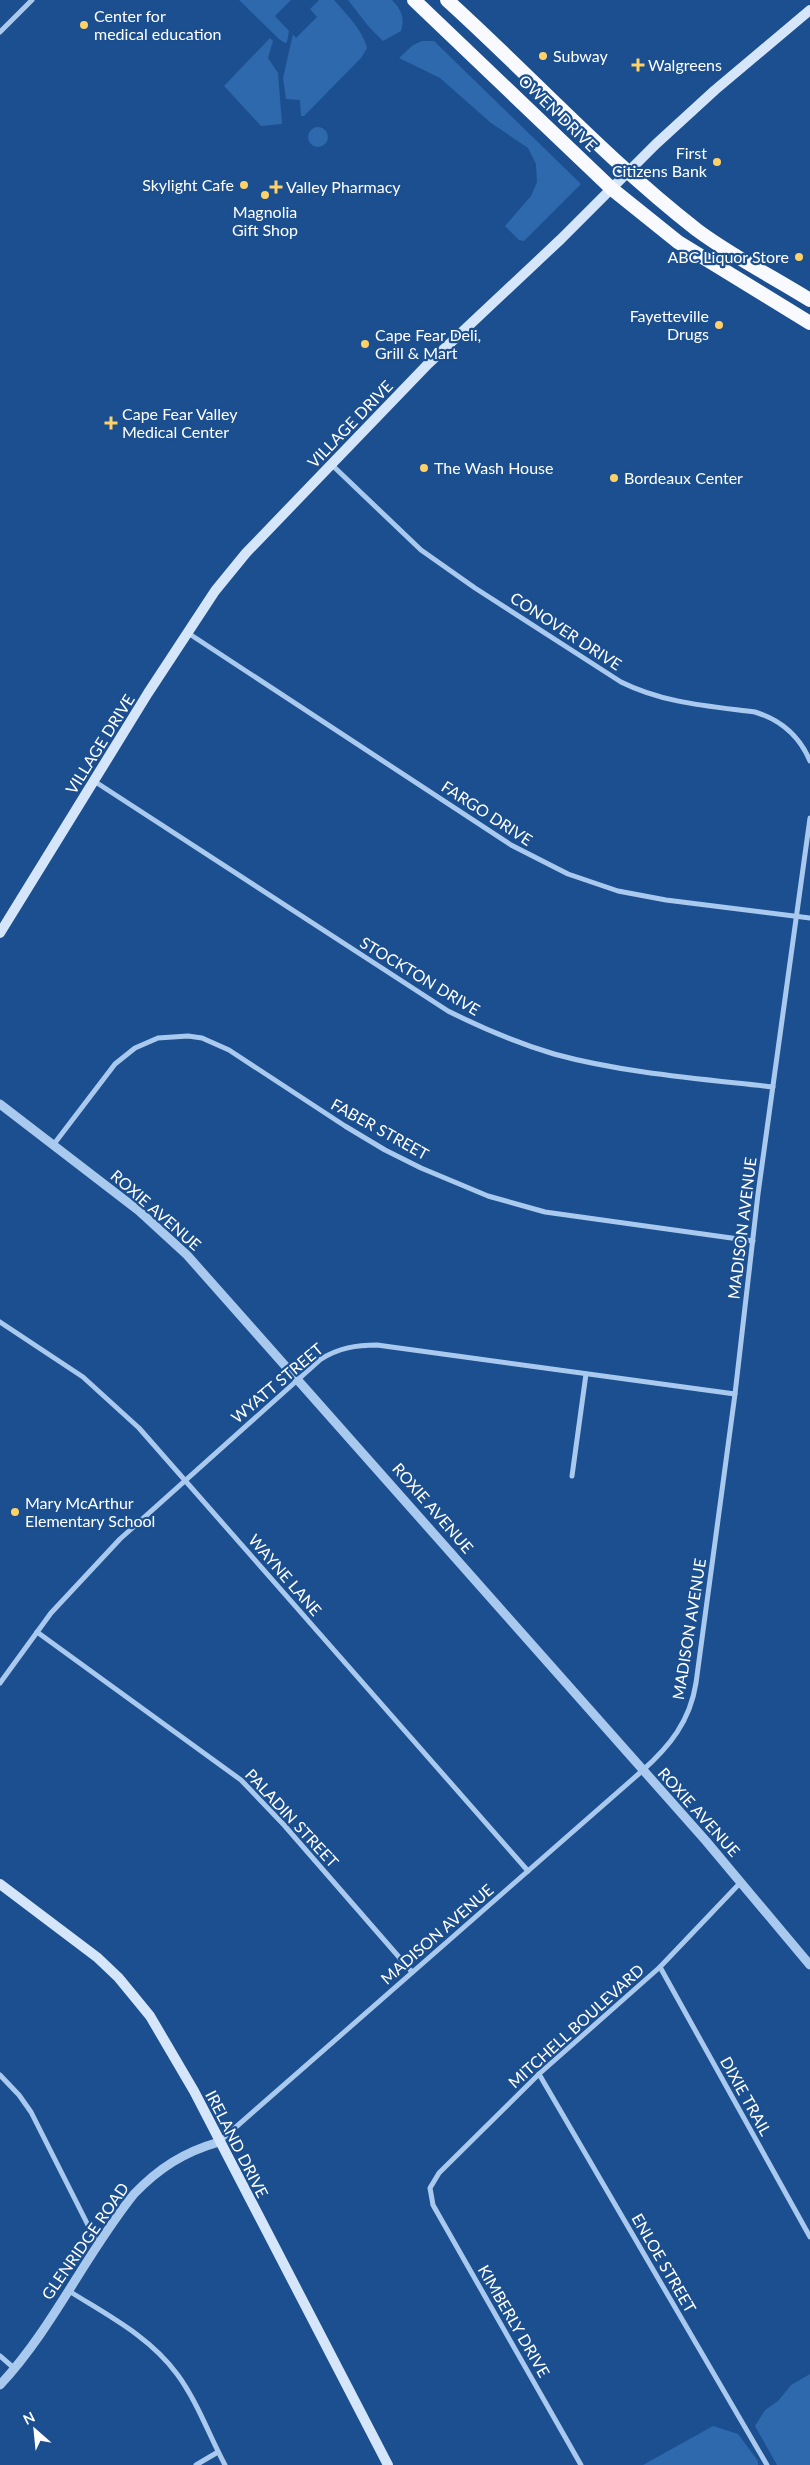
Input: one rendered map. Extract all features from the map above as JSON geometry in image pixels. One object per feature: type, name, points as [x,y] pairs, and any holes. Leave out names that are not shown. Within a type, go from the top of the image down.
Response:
[{"type":"highway","name":"OWEN DRIVE","points":[[414,0],[612,189],[678,242],[810,323]]},
{"type":"highway","name":"OWEN DRIVE","points":[[446,0],[628,173],[699,231],[810,300]]},
{"type":"main road","name":"VILLAGE DRIVE","points":[[0,933],[94,781],[188,633],[228,574],[428,364],[612,189],[694,108],[810,10]]},
{"type":"main road","name":"IRELAND DRIVE","points":[[0,1884],[98,1958],[135,1996],[170,2049],[388,2465]]},
{"type":"street","points":[[0,32],[32,0]]},
{"type":"street","name":"CONOVER DRIVE","points":[[332,466],[391,523],[428,555],[621,682],[640,692],[672,701],[755,712],[767,716],[788,729],[797,738],[810,760]]},
{"type":"street","name":"FARGO DRIVE","points":[[188,633],[511,845],[542,862],[595,884],[640,897],[810,918]]},
{"type":"street","name":"STOCKTON DRIVE","points":[[94,781],[448,1011],[480,1027],[554,1054],[593,1063],[773,1087]]},
{"type":"street","points":[[796,916],[810,818]]},
{"type":"street","name":"MADISON AVENUE","points":[[219,2142],[642,1771],[673,1739],[684,1721],[692,1702],[735,1394],[753,1241],[796,916]]},
{"type":"street","name":"FABER STREET","points":[[54,1144],[115,1064],[124,1055],[158,1038],[188,1036],[202,1038],[223,1046],[385,1150],[421,1168],[488,1196],[545,1212],[753,1241]]},
{"type":"street","name":"ROXIE AVENUE","points":[[0,1104],[54,1144],[168,1236],[298,1379],[741,1882],[810,1965]]},
{"type":"street","name":"WAYNE LANE","points":[[0,1322],[52,1354],[114,1403],[160,1450],[184,1480],[528,1871]]},
{"type":"street","name":"WYATT STREET","points":[[0,1683],[37,1632],[83,1577],[184,1480],[320,1359],[332,1352],[347,1347],[370,1345],[735,1394]]},
{"type":"street","points":[[572,1476],[586,1374]]},
{"type":"street","name":"PALADIN STREET","points":[[37,1632],[242,1780],[284,1825],[412,1972]]},
{"type":"street","name":"MITCHELL BOULEVARD","points":[[430,2188],[439,2173],[539,2074],[660,1967],[741,1882]]},
{"type":"street","name":"DIXIE TRAIL","points":[[660,1967],[810,2237]]},
{"type":"street","name":"ENLOE STREET","points":[[539,2074],[767,2465]]},
{"type":"street","points":[[0,2075],[19,2095],[31,2112],[98,2245]]},
{"type":"street","name":"GLENRIDGE ROAD","points":[[0,2385],[15,2369],[123,2208],[148,2179],[181,2156],[219,2142]]},
{"type":"street","name":"KIMBERLY DRIVE","points":[[430,2188],[433,2205],[581,2465]]},
{"type":"street","points":[[68,2290],[137,2334],[164,2358],[190,2394],[225,2465]]},
{"type":"street","points":[[0,2356],[15,2369]]},
{"type":"street","points":[[196,2465],[218,2452]]},
{"type":"shaded area","points":[[239,0],[291,0],[275,16],[289,31],[287,42],[285,43],[279,39]]},
{"type":"shaded area","points":[[319,0],[334,0],[358,28],[367,48],[361,58],[304,116],[301,116],[300,100],[286,99],[283,78],[293,34],[296,38],[317,17],[310,9]]},
{"type":"shaded area","points":[[348,0],[392,0],[401,14],[403,22],[401,31],[383,41],[369,27]]},
{"type":"shaded area","points":[[270,38],[273,41],[268,58],[278,73],[282,124],[261,126],[224,86]]},
{"type":"shaded area","points":[[422,41],[434,41],[581,184],[524,241],[519,240],[505,226],[531,196],[537,182],[536,164],[528,148],[491,123],[440,78],[399,58],[413,45]]},
{"type":"shaded area","points":[[318,127],[325,130],[328,137],[325,144],[318,147],[311,144],[308,137],[311,130]]},
{"type":"shaded area","points":[[810,2374],[810,2465],[777,2465],[755,2426],[765,2410],[778,2401],[791,2385]]},
{"type":"shaded area","points":[[713,2426],[738,2434],[758,2461],[758,2465],[643,2465]]},
{"type":"place","name":"Center for medical education","points":[[84,25]]},
{"type":"place","name":"Subway","points":[[543,56]]},
{"type":"place","name":"Walgreens","points":[[638,65]]},
{"type":"place","name":"First Citizens Bank","points":[[717,162]]},
{"type":"place","name":"Skylight Cafe","points":[[244,185]]},
{"type":"place","name":"Valley Pharmacy","points":[[276,187]]},
{"type":"place","name":"Magnolia Gift Shop","points":[[265,195]]},
{"type":"place","name":"ABC Liquor Store","points":[[799,257]]},
{"type":"place","name":"Fayetteville Drugs","points":[[719,325]]},
{"type":"place","name":"Cape Fear Deli, Grill & Mart","points":[[365,344]]},
{"type":"place","name":"Cape Fear Valley Medical Center","points":[[111,423]]},
{"type":"place","name":"The Wash House","points":[[424,468]]},
{"type":"place","name":"Bordeaux Center","points":[[614,478]]},
{"type":"place","name":"Mary McArthur Elementary School","points":[[15,1512]]}]
